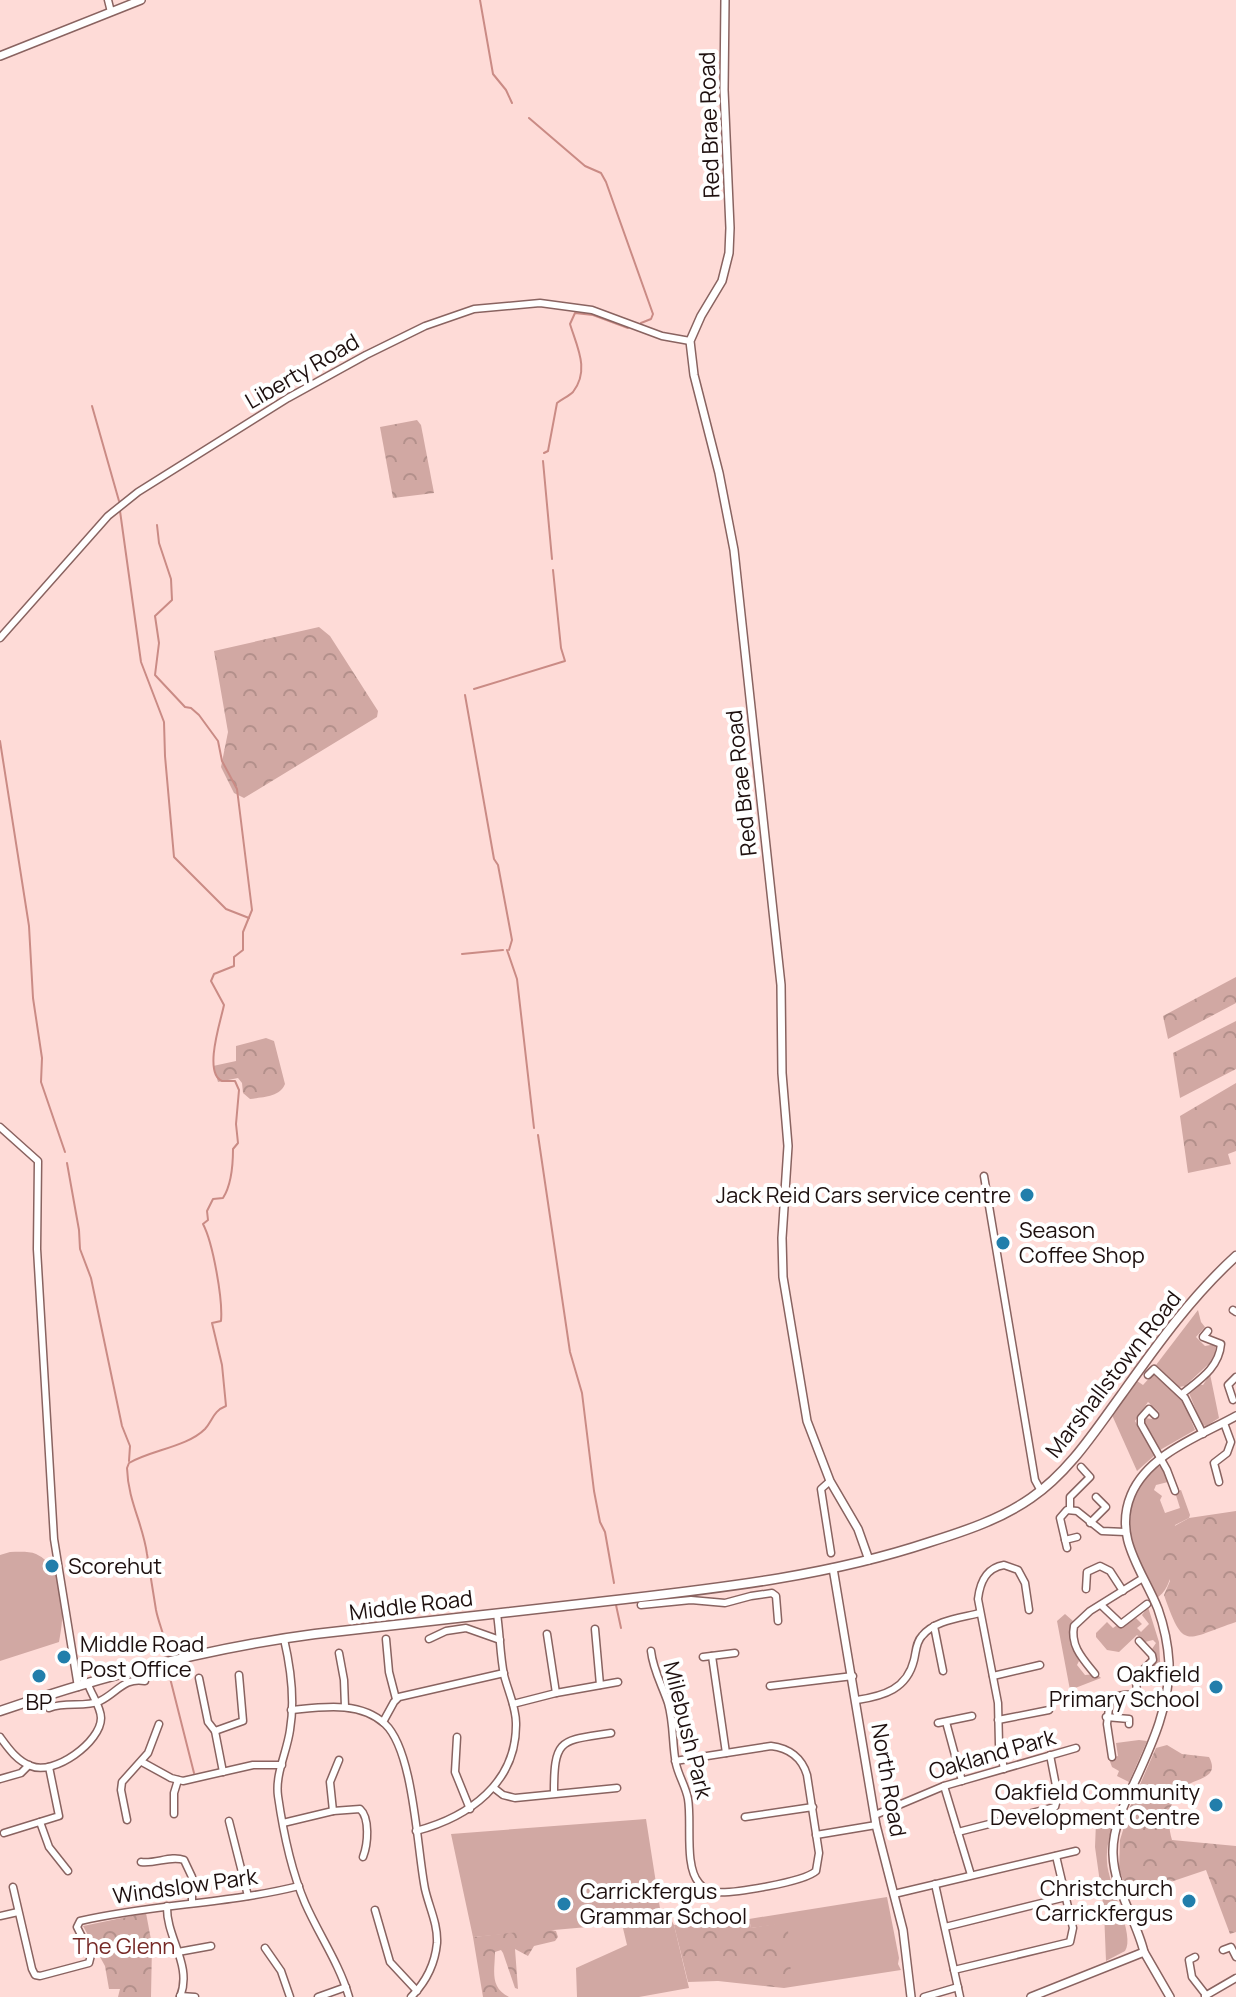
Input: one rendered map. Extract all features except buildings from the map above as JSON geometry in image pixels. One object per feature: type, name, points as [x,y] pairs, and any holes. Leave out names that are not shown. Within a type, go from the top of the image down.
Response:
[{"type":"main road","name":"Marshallstown Road","points":[[833,1568],[950,1536],[1009,1512],[1041,1491],[1088,1441],[1193,1299],[1236,1256]]},
{"type":"main road","name":"Middle Road","points":[[0,1711],[178,1659],[284,1639],[723,1587],[833,1568]]},
{"type":"street","points":[[108,0],[111,12]]},
{"type":"street","points":[[0,56],[141,0]]},
{"type":"street","name":"Red Brae Road","points":[[725,0],[724,90],[729,253],[722,281],[690,341],[696,384],[719,473],[734,550],[779,961],[782,1073],[788,1146],[782,1238],[783,1277],[807,1421],[830,1481],[858,1529],[869,1560]]},
{"type":"street","name":"Liberty Road","points":[[0,638],[108,516],[138,492],[301,391],[425,326],[474,309],[540,303],[592,310],[662,336],[690,341]]},
{"type":"street","points":[[0,1127],[38,1161],[37,1249],[54,1539],[78,1687]]},
{"type":"street","points":[[984,1176],[1035,1480],[1041,1491]]},
{"type":"street","points":[[1182,1394],[1210,1371],[1218,1360],[1220,1344],[1203,1337],[1208,1331]]},
{"type":"street","points":[[1148,1375],[1154,1369],[1182,1394],[1203,1434]]},
{"type":"street","points":[[1233,1400],[1228,1385],[1236,1377]]},
{"type":"street","points":[[1155,1415],[1149,1409],[1141,1424],[1175,1491]]},
{"type":"street","points":[[1170,1997],[1144,1952],[1123,1900],[1113,1854],[1119,1818],[1156,1732],[1165,1701],[1169,1665],[1159,1611],[1129,1551],[1125,1532],[1126,1513],[1132,1493],[1143,1475],[1161,1459],[1236,1416]]},
{"type":"street","points":[[1219,1482],[1214,1463],[1229,1452],[1231,1442],[1224,1423]]},
{"type":"street","points":[[1070,1509],[1070,1497],[1090,1477],[1081,1467]]},
{"type":"street","points":[[830,1481],[821,1489],[831,1553]]},
{"type":"street","points":[[1090,1523],[1106,1507],[1096,1497]]},
{"type":"street","points":[[1077,1537],[1066,1544],[1060,1518],[1070,1509],[1102,1531],[1125,1532]]},
{"type":"street","points":[[1004,1769],[998,1703],[978,1599],[982,1581],[991,1569],[1004,1565],[1015,1568],[1021,1574],[1029,1610]]},
{"type":"street","points":[[1086,1589],[1086,1573],[1094,1567],[1105,1568],[1123,1591]]},
{"type":"street","name":"North Road","points":[[833,1568],[876,1825],[903,1930],[911,1997]]},
{"type":"street","points":[[1095,1674],[1075,1647],[1074,1626],[1143,1578]]},
{"type":"street","points":[[723,1587],[725,1603]]},
{"type":"street","points":[[641,1605],[691,1600],[725,1603],[773,1594],[778,1621]]},
{"type":"street","points":[[1101,1605],[1120,1624],[1147,1604]]},
{"type":"street","points":[[857,1700],[891,1692],[902,1685],[912,1668],[919,1640],[934,1626],[980,1613]]},
{"type":"street","points":[[416,1831],[455,1818],[470,1809],[494,1788],[504,1771],[516,1723],[504,1673],[497,1614]]},
{"type":"street","points":[[1136,1614],[1144,1622]]},
{"type":"street","points":[[934,1626],[943,1671]]},
{"type":"street","points":[[429,1639],[446,1631],[466,1628],[500,1640]]},
{"type":"street","points":[[595,1629],[600,1685]]},
{"type":"street","points":[[547,1634],[556,1693]]},
{"type":"street","points":[[284,1639],[289,1667],[291,1728],[277,1789],[283,1823],[299,1886],[349,1997]]},
{"type":"street","points":[[383,1722],[396,1699],[389,1672],[386,1639]]},
{"type":"street","points":[[1136,1677],[1152,1662],[1153,1656],[1139,1641]]},
{"type":"street","points":[[1147,1649],[1154,1643]]},
{"type":"street","name":"Milebush Park","points":[[651,1651],[654,1670],[669,1709],[675,1761],[688,1797],[691,1870],[698,1883],[706,1889],[722,1892],[806,1878],[816,1871],[818,1865],[816,1835]]},
{"type":"street","points":[[339,1653],[345,1707]]},
{"type":"street","points":[[703,1657],[735,1653]]},
{"type":"street","points":[[712,1656],[726,1753]]},
{"type":"street","points":[[993,1676],[1040,1665]]},
{"type":"street","points":[[1123,1675],[1130,1670],[1136,1677],[1137,1695]]},
{"type":"street","points":[[396,1699],[504,1673]]},
{"type":"street","points":[[215,1731],[243,1721],[239,1675]]},
{"type":"street","points":[[770,1686],[853,1676]]},
{"type":"street","points":[[199,1678],[223,1772]]},
{"type":"street","points":[[49,1708],[62,1703],[96,1702],[129,1681],[145,1681]]},
{"type":"street","points":[[513,1704],[618,1682]]},
{"type":"street","points":[[0,1737],[10,1750],[29,1765],[49,1767],[71,1758],[95,1734],[101,1717],[88,1684]]},
{"type":"street","points":[[1112,1757],[1106,1717],[1107,1705],[1112,1697],[1137,1695],[1165,1701]]},
{"type":"street","points":[[291,1710],[345,1707],[383,1722],[403,1754],[426,1894],[437,1937],[432,1966],[411,1997]]},
{"type":"street","points":[[998,1720],[1049,1710]]},
{"type":"street","points":[[962,1781],[942,1722],[972,1716]]},
{"type":"street","points":[[1106,1717],[1129,1719]]},
{"type":"street","points":[[127,1820],[122,1784],[154,1743],[159,1724]]},
{"type":"street","points":[[554,1792],[555,1758],[560,1747],[571,1740],[611,1733]]},
{"type":"street","points":[[457,1737],[455,1772],[470,1809]]},
{"type":"street","points":[[675,1761],[771,1746],[791,1752],[805,1767],[816,1835],[876,1825]]},
{"type":"street","name":"Oakland Park","points":[[875,1815],[944,1786],[1076,1748]]},
{"type":"street","points":[[958,1832],[1055,1807],[1058,1796],[1050,1755]]},
{"type":"street","points":[[333,1811],[330,1782],[339,1760]]},
{"type":"street","points":[[142,1762],[178,1780],[263,1764],[282,1765]]},
{"type":"street","points":[[0,1779],[19,1774],[29,1765]]},
{"type":"street","points":[[4,1833],[60,1814],[49,1767]]},
{"type":"street","points":[[174,1814],[174,1793],[178,1780]]},
{"type":"street","points":[[944,1786],[971,1875]]},
{"type":"street","points":[[494,1788],[503,1795],[515,1798],[617,1788]]},
{"type":"street","points":[[745,1817],[813,1807]]},
{"type":"street","points":[[283,1823],[356,1808],[364,1812],[366,1847],[363,1857]]},
{"type":"street","points":[[229,1821],[248,1896]]},
{"type":"street","points":[[40,1822],[49,1847],[68,1871]]},
{"type":"street","points":[[894,1894],[1076,1851]]},
{"type":"street","points":[[954,1970],[1069,1943],[1073,1933],[1056,1856]]},
{"type":"street","points":[[141,1862],[176,1858],[186,1862],[192,1877],[192,1903]]},
{"type":"street","points":[[935,1884],[960,1997]]},
{"type":"street","name":"Windslow Park","points":[[18,1912],[32,1969],[37,1976],[89,1963],[91,1956],[77,1925],[82,1921],[299,1886]]},
{"type":"street","points":[[0,1916],[18,1912],[13,1887]]},
{"type":"street","points":[[945,1927],[1066,1897]]},
{"type":"street","points":[[167,1906],[168,1921],[185,1977],[180,1996],[195,1997]]},
{"type":"street","points":[[375,1910],[390,1962],[417,1991]]},
{"type":"street","points":[[178,1952],[211,1946]]},
{"type":"street","points":[[1223,1950],[1231,1947],[1236,1957]]},
{"type":"street","points":[[265,1948],[281,1971],[290,1997]]},
{"type":"street","points":[[1031,1997],[1144,1952]]},
{"type":"street","points":[[1189,1960],[1192,1977],[1205,1996],[1233,1981],[1236,1991]]},
{"type":"street","points":[[318,1997],[346,1987]]},
{"type":"street","points":[[924,1997],[958,1987]]},
{"type":"green space","points":[[417,420],[421,425],[434,493],[393,498],[380,427]]},
{"type":"green space","points":[[319,627],[330,636],[378,711],[377,717],[244,798],[234,793],[221,767],[228,732],[214,651]]},
{"type":"green space","points":[[1236,977],[1236,1003],[1168,1039],[1163,1016]]},
{"type":"green space","points":[[1236,1021],[1236,1069],[1180,1098],[1173,1053]]},
{"type":"green space","points":[[266,1038],[274,1041],[285,1084],[279,1092],[250,1099],[243,1093],[238,1078],[218,1082],[213,1066],[236,1061],[236,1046]]},
{"type":"green space","points":[[1236,1083],[1236,1151],[1228,1154],[1231,1164],[1188,1173],[1180,1116]]},
{"type":"green space","points":[[1198,1310],[1205,1327],[1196,1337],[1205,1346],[1216,1344],[1215,1358],[1185,1386],[1179,1387],[1156,1365]]},
{"type":"green space","points":[[1153,1374],[1183,1401],[1195,1430],[1160,1450],[1144,1423],[1145,1418],[1152,1419],[1159,1412],[1148,1402],[1135,1421],[1155,1455],[1137,1471],[1112,1415],[1137,1381],[1143,1385]]},
{"type":"green space","points":[[1210,1374],[1219,1418],[1206,1426],[1202,1425],[1189,1393],[1199,1384],[1203,1385]]},
{"type":"green space","points":[[1159,1466],[1163,1468],[1168,1482],[1156,1485],[1154,1490],[1162,1496],[1160,1500],[1165,1513],[1180,1508],[1175,1492],[1181,1490],[1190,1515],[1175,1525],[1170,1577],[1162,1594],[1155,1599],[1134,1547],[1129,1511],[1133,1494],[1143,1479]]},
{"type":"green space","points":[[1236,1511],[1236,1622],[1188,1636],[1177,1626],[1164,1595],[1170,1581],[1157,1550],[1162,1533],[1189,1518]]},
{"type":"green space","points":[[10,1552],[36,1554],[54,1570],[61,1593],[62,1618],[59,1642],[0,1661],[0,1555]]},
{"type":"green space","points":[[1148,1607],[1159,1642],[1161,1677],[1145,1678],[1145,1682],[1141,1683],[1140,1677],[1155,1663],[1152,1649],[1156,1643],[1153,1640],[1145,1642],[1137,1635],[1119,1652],[1107,1650],[1096,1633],[1107,1622],[1113,1628],[1122,1627],[1136,1618],[1142,1624],[1137,1628],[1141,1632],[1149,1624],[1142,1615]]},
{"type":"green space","points":[[1065,1614],[1073,1621],[1070,1642],[1079,1661],[1077,1665],[1085,1675],[1097,1674],[1101,1678],[1070,1690],[1057,1621]]},
{"type":"green space","points":[[1147,1741],[1129,1782],[1117,1776],[1119,1771],[1112,1767],[1109,1759],[1118,1756],[1116,1743]]},
{"type":"green space","points":[[1167,1745],[1182,1754],[1209,1757],[1212,1765],[1208,1775],[1185,1786],[1176,1795],[1169,1827],[1172,1840],[1236,1846],[1236,1932],[1230,1934],[1206,1870],[1129,1896],[1119,1869],[1120,1840],[1130,1807],[1156,1748]]},
{"type":"green space","name":"Carrickfergus Grammar School","points":[[646,1819],[661,1915],[668,1914],[674,1925],[689,1988],[639,1997],[577,1997],[576,1968],[627,1945],[622,1924],[473,1937],[451,1834]]},
{"type":"green space","points":[[1115,1819],[1107,1862],[1127,1944],[1125,1951],[1106,1961],[1104,1911],[1095,1847],[1096,1822]]},
{"type":"green space","points":[[887,1897],[901,1970],[784,1988],[781,1924],[751,1928],[749,1919]]},
{"type":"green space","name":"The Glenn","points":[[146,1913],[152,1945],[151,1997],[118,1997],[120,1989],[109,1989],[105,1966],[83,1926]]},
{"type":"green space","points":[[749,1919],[751,1928],[781,1923],[788,1930],[791,1975],[784,1978],[784,1988],[718,1981],[688,1982],[674,1925]]},
{"type":"green space","points":[[546,1929],[556,1931],[558,1937],[555,1941],[534,1946],[528,1956],[515,1949],[518,1989],[503,1953],[501,1950],[495,1952],[496,1983],[509,1997],[483,1997],[473,1937]]},
{"type":"waterway","points":[[480,0],[493,74],[512,103]]},
{"type":"waterway","points":[[529,118],[585,166],[601,173],[606,182],[653,314],[651,319],[641,323]]},
{"type":"waterway","points":[[544,453],[548,451],[557,403],[573,392],[581,375],[580,358],[570,324],[575,313],[593,315],[628,328]]},
{"type":"waterway","points":[[92,406],[119,501]]},
{"type":"waterway","points":[[543,461],[552,559]]},
{"type":"waterway","points":[[120,511],[141,662],[164,722],[174,857],[226,909],[249,918]]},
{"type":"waterway","points":[[157,525],[159,543],[171,579],[172,600],[155,616],[159,643],[155,675],[185,707],[199,715],[218,741],[222,761],[237,789],[252,910],[243,932],[243,950],[234,957],[234,966],[214,974],[211,981],[224,1005],[213,1057],[214,1068],[222,1081],[235,1081],[239,1090],[238,1143],[233,1149],[230,1181],[223,1198],[213,1199],[207,1211],[208,1220],[203,1224],[219,1286],[221,1321],[212,1323],[222,1365],[226,1406],[218,1410],[197,1435],[129,1463],[127,1468],[167,1653]]},
{"type":"waterway","points":[[474,689],[565,661],[553,570]]},
{"type":"waterway","points":[[465,695],[494,859],[498,865],[512,940],[509,950]]},
{"type":"waterway","points":[[0,741],[29,926],[33,998],[42,1058],[41,1082],[65,1152]]},
{"type":"waterway","points":[[462,954],[503,950]]},
{"type":"waterway","points":[[507,950],[517,979],[534,1128]]},
{"type":"waterway","points":[[538,1135],[570,1352],[582,1393],[594,1491],[614,1583]]},
{"type":"waterway","points":[[67,1163],[80,1249],[91,1278],[122,1426],[130,1446],[129,1461]]},
{"type":"waterway","points":[[616,1605],[621,1628]]},
{"type":"waterway","points":[[169,1674],[194,1773]]},
{"type":"place","name":"Jack Reid Cars service centre","points":[[1027,1195]]},
{"type":"place","name":"Season Coffee Shop","points":[[1003,1243]]},
{"type":"place","name":"Scorehut","points":[[52,1566]]},
{"type":"place","name":"Middle Road Post Office","points":[[64,1657]]},
{"type":"place","name":"BP","points":[[39,1676]]},
{"type":"place","name":"Oakfield Primary School","points":[[1216,1687]]},
{"type":"place","name":"Oakfield Community Development Centre","points":[[1216,1805]]},
{"type":"place","name":"Christchurch Carrickfergus","points":[[1189,1901]]},
{"type":"place","name":"Carrickfergus Grammar School","points":[[564,1904]]}]
